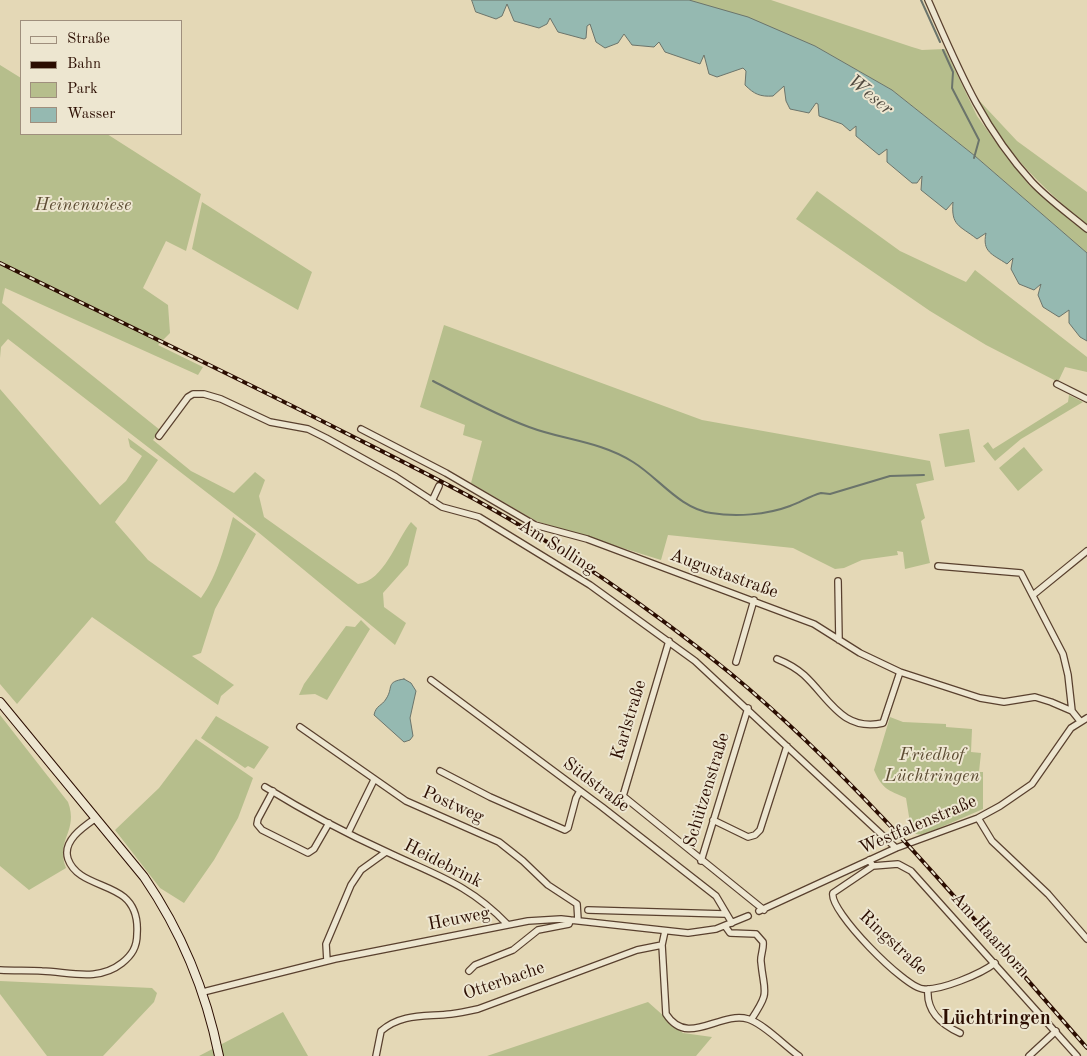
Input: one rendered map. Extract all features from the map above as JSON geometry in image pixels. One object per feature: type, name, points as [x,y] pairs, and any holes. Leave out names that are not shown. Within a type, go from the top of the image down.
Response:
[{"type":"main road","points":[[0,702],[96,818],[159,899],[186,950],[203,992],[219,1056]]},
{"type":"street","points":[[928,0],[965,85],[980,114],[1032,183],[1087,229]]},
{"type":"street","points":[[1056,384],[1087,399]]},
{"type":"street","name":"Am Solling","points":[[160,436],[188,397],[193,394],[204,394],[236,405],[270,422],[308,429],[396,476],[442,507],[478,517],[597,590],[669,641],[748,708],[896,848]]},
{"type":"street","name":"Augustastraße","points":[[361,429],[446,473],[535,525],[587,539],[814,624],[860,653],[900,672],[980,698],[1004,702],[1035,697],[1072,711]]},
{"type":"street","points":[[442,480],[446,473]]},
{"type":"street","points":[[432,501],[439,486]]},
{"type":"street","points":[[1034,596],[1087,551]]},
{"type":"street","points":[[938,566],[1021,573],[1063,654],[1068,675],[1072,711],[1080,721]]},
{"type":"street","points":[[838,581],[839,640]]},
{"type":"street","points":[[736,662],[754,600]]},
{"type":"street","name":"Karlstraße","points":[[669,641],[623,796],[701,861]]},
{"type":"street","points":[[777,659],[791,665],[804,675],[838,714],[874,725],[883,723],[900,672]]},
{"type":"street","name":"Südstraße","points":[[431,680],[580,791],[716,896],[732,923]]},
{"type":"street","name":"Schützenstraße","points":[[748,708],[701,861],[762,910]]},
{"type":"street","name":"Westfalenstraße","points":[[762,910],[871,863],[896,848],[978,818],[1032,784],[1064,736],[1080,721],[1087,718]]},
{"type":"street","name":"Postweg","points":[[300,727],[406,801],[499,842],[524,861],[548,885],[571,898],[576,904],[578,920]]},
{"type":"street","points":[[713,820],[748,837],[755,835],[760,830],[787,746]]},
{"type":"street","points":[[440,771],[490,797],[565,830],[568,828],[576,798],[580,791]]},
{"type":"street","points":[[348,833],[374,780]]},
{"type":"street","name":"Heidebrink","points":[[265,787],[348,833],[466,889],[490,907],[507,924]]},
{"type":"street","points":[[273,792],[258,819],[257,824],[262,830],[308,853],[314,850],[329,822]]},
{"type":"street","points":[[0,970],[95,975],[111,972],[132,956],[138,937],[137,915],[124,897],[79,874],[71,866],[67,858],[68,849],[77,832],[96,818]]},
{"type":"street","points":[[978,818],[992,841],[1048,894],[1087,939]]},
{"type":"street","name":"Heidebrink","points":[[328,961],[326,944],[351,885],[361,870],[386,852]]},
{"type":"street","name":"Am Haarborn","points":[[871,863],[904,865],[995,963],[1077,1056]]},
{"type":"street","name":"Ringstraße","points":[[871,863],[833,893],[833,901],[848,922],[878,955],[910,984],[920,989],[928,988],[968,977],[995,963]]},
{"type":"street","points":[[588,910],[717,912],[725,914]]},
{"type":"street","points":[[748,916],[725,926],[730,933],[756,934],[764,942],[760,960],[766,985],[765,995],[751,1020]]},
{"type":"street","name":"Heuweg","points":[[203,992],[328,961],[507,924],[548,919],[578,920],[665,931],[699,932],[725,926]]},
{"type":"street","points":[[470,971],[475,965],[513,950],[538,930],[569,924],[570,920]]},
{"type":"street","points":[[665,931],[662,945],[666,1014],[676,1025],[695,1029],[731,1017],[751,1020],[795,1055]]},
{"type":"street","name":"Otterbache","points":[[376,1056],[381,1031],[398,1020],[425,1014],[450,1014],[478,1009],[638,950],[662,945]]},
{"type":"street","points":[[928,988],[927,1001],[930,1009],[950,1029],[960,1033]]},
{"type":"street","points":[[1029,1056],[1056,1031]]},
{"type":"green space","points":[[689,0],[771,0],[922,50],[945,49],[977,116],[1029,185],[1087,233],[1087,253],[975,156],[892,90],[815,46]]},
{"type":"green space","name":"Heinenwiese","points":[[0,65],[20,77],[20,135],[109,135],[201,194],[186,251],[166,241],[143,288],[168,305],[170,333],[158,345],[203,367],[198,375],[5,288],[2,303],[160,430],[153,440],[191,471],[234,493],[255,472],[265,480],[259,496],[264,517],[358,584],[375,576],[382,568],[411,522],[417,528],[408,565],[383,593],[384,607],[406,623],[395,645],[258,532],[8,339],[1,347],[0,358]]},
{"type":"green space","points":[[973,94],[1017,141],[1087,192],[1087,225],[1053,196],[1009,149],[984,114]]},
{"type":"green space","points":[[817,191],[900,251],[966,282],[975,270],[1087,357],[1087,372],[1065,367],[1058,382],[986,345],[930,311],[796,219]]},
{"type":"green space","points":[[202,202],[312,272],[298,310],[192,249]]},
{"type":"green space","points":[[444,325],[702,420],[930,461],[934,480],[916,484],[925,518],[921,521],[930,563],[905,569],[903,552],[897,551],[898,555],[862,560],[844,568],[835,569],[793,548],[668,535],[661,560],[536,521],[471,483],[482,441],[463,435],[465,425],[420,407]]},
{"type":"green space","points":[[0,389],[100,505],[126,481],[142,456],[130,447],[128,438],[158,460],[115,522],[148,560],[201,598],[216,569],[233,517],[256,534],[215,609],[201,653],[192,656],[234,685],[221,696],[218,705],[92,617],[17,704],[0,684]]},
{"type":"green space","points":[[1069,395],[1083,402],[1021,439],[995,461],[983,446],[988,442],[993,449],[1068,402]]},
{"type":"green space","points":[[969,429],[975,462],[945,467],[939,434]]},
{"type":"green space","points":[[1024,447],[1043,470],[1018,491],[999,468]]},
{"type":"green space","points":[[361,620],[370,629],[327,700],[315,694],[299,695],[304,684],[346,626],[355,627]]},
{"type":"green space","points":[[0,715],[68,802],[71,812],[71,821],[63,850],[66,868],[29,890],[0,866]]},
{"type":"green space","points":[[216,716],[269,747],[254,769],[248,766],[245,768],[201,738]]},
{"type":"green space","name":"Friedhof Lüchtringen","points":[[890,717],[903,722],[946,724],[946,727],[972,729],[971,752],[981,753],[979,772],[983,772],[983,809],[923,835],[916,834],[911,829],[906,798],[886,788],[874,770]]},
{"type":"green space","points":[[196,739],[253,778],[238,818],[214,860],[184,903],[160,888],[115,830],[159,788]]},
{"type":"green space","points":[[0,981],[152,988],[157,993],[154,1002],[103,1056],[47,1056],[0,994]]},
{"type":"green space","points":[[648,1002],[683,1033],[712,1037],[696,1056],[487,1056]]},
{"type":"green space","points":[[283,1012],[308,1056],[199,1056]]},
{"type":"water","name":"Weser","points":[[472,0],[689,0],[748,17],[815,46],[892,90],[975,156],[1087,253],[1087,341],[1080,337],[1069,323],[1069,310],[1059,317],[1043,307],[1038,295],[1041,284],[1034,290],[1019,284],[1011,269],[1013,258],[1007,264],[989,252],[985,244],[986,233],[977,239],[955,221],[953,202],[946,210],[921,190],[922,176],[917,183],[912,183],[887,162],[887,149],[879,155],[856,136],[856,126],[850,131],[842,124],[819,116],[818,104],[816,103],[809,113],[790,109],[786,101],[784,86],[773,96],[758,94],[751,91],[745,85],[746,71],[743,68],[717,77],[709,74],[704,55],[700,64],[665,52],[659,42],[654,47],[632,45],[624,34],[618,43],[605,48],[596,42],[590,24],[587,26],[586,38],[584,39],[558,32],[550,18],[547,24],[539,28],[514,21],[507,4],[502,16],[496,19],[476,12]]},
{"type":"water","points":[[404,679],[411,683],[416,691],[410,718],[413,736],[410,740],[404,742],[374,715],[376,709],[386,699],[392,683]]},
{"type":"waterway","points":[[921,0],[940,42]]},
{"type":"waterway","points":[[943,50],[953,72],[952,88],[979,140],[974,158]]},
{"type":"waterway","points":[[433,381],[480,406],[517,422],[542,431],[595,445],[620,455],[643,469],[679,499],[700,510],[711,513],[731,515],[761,513],[790,506],[821,493],[830,494],[890,476],[924,475]]},
{"type":"railway","points":[[0,263],[279,399],[457,490],[542,539],[638,603],[730,673],[779,715],[826,760],[916,853],[1087,1048]]},
{"type":"district","name":"Lüchtringen","points":[[996,1019]]}]
